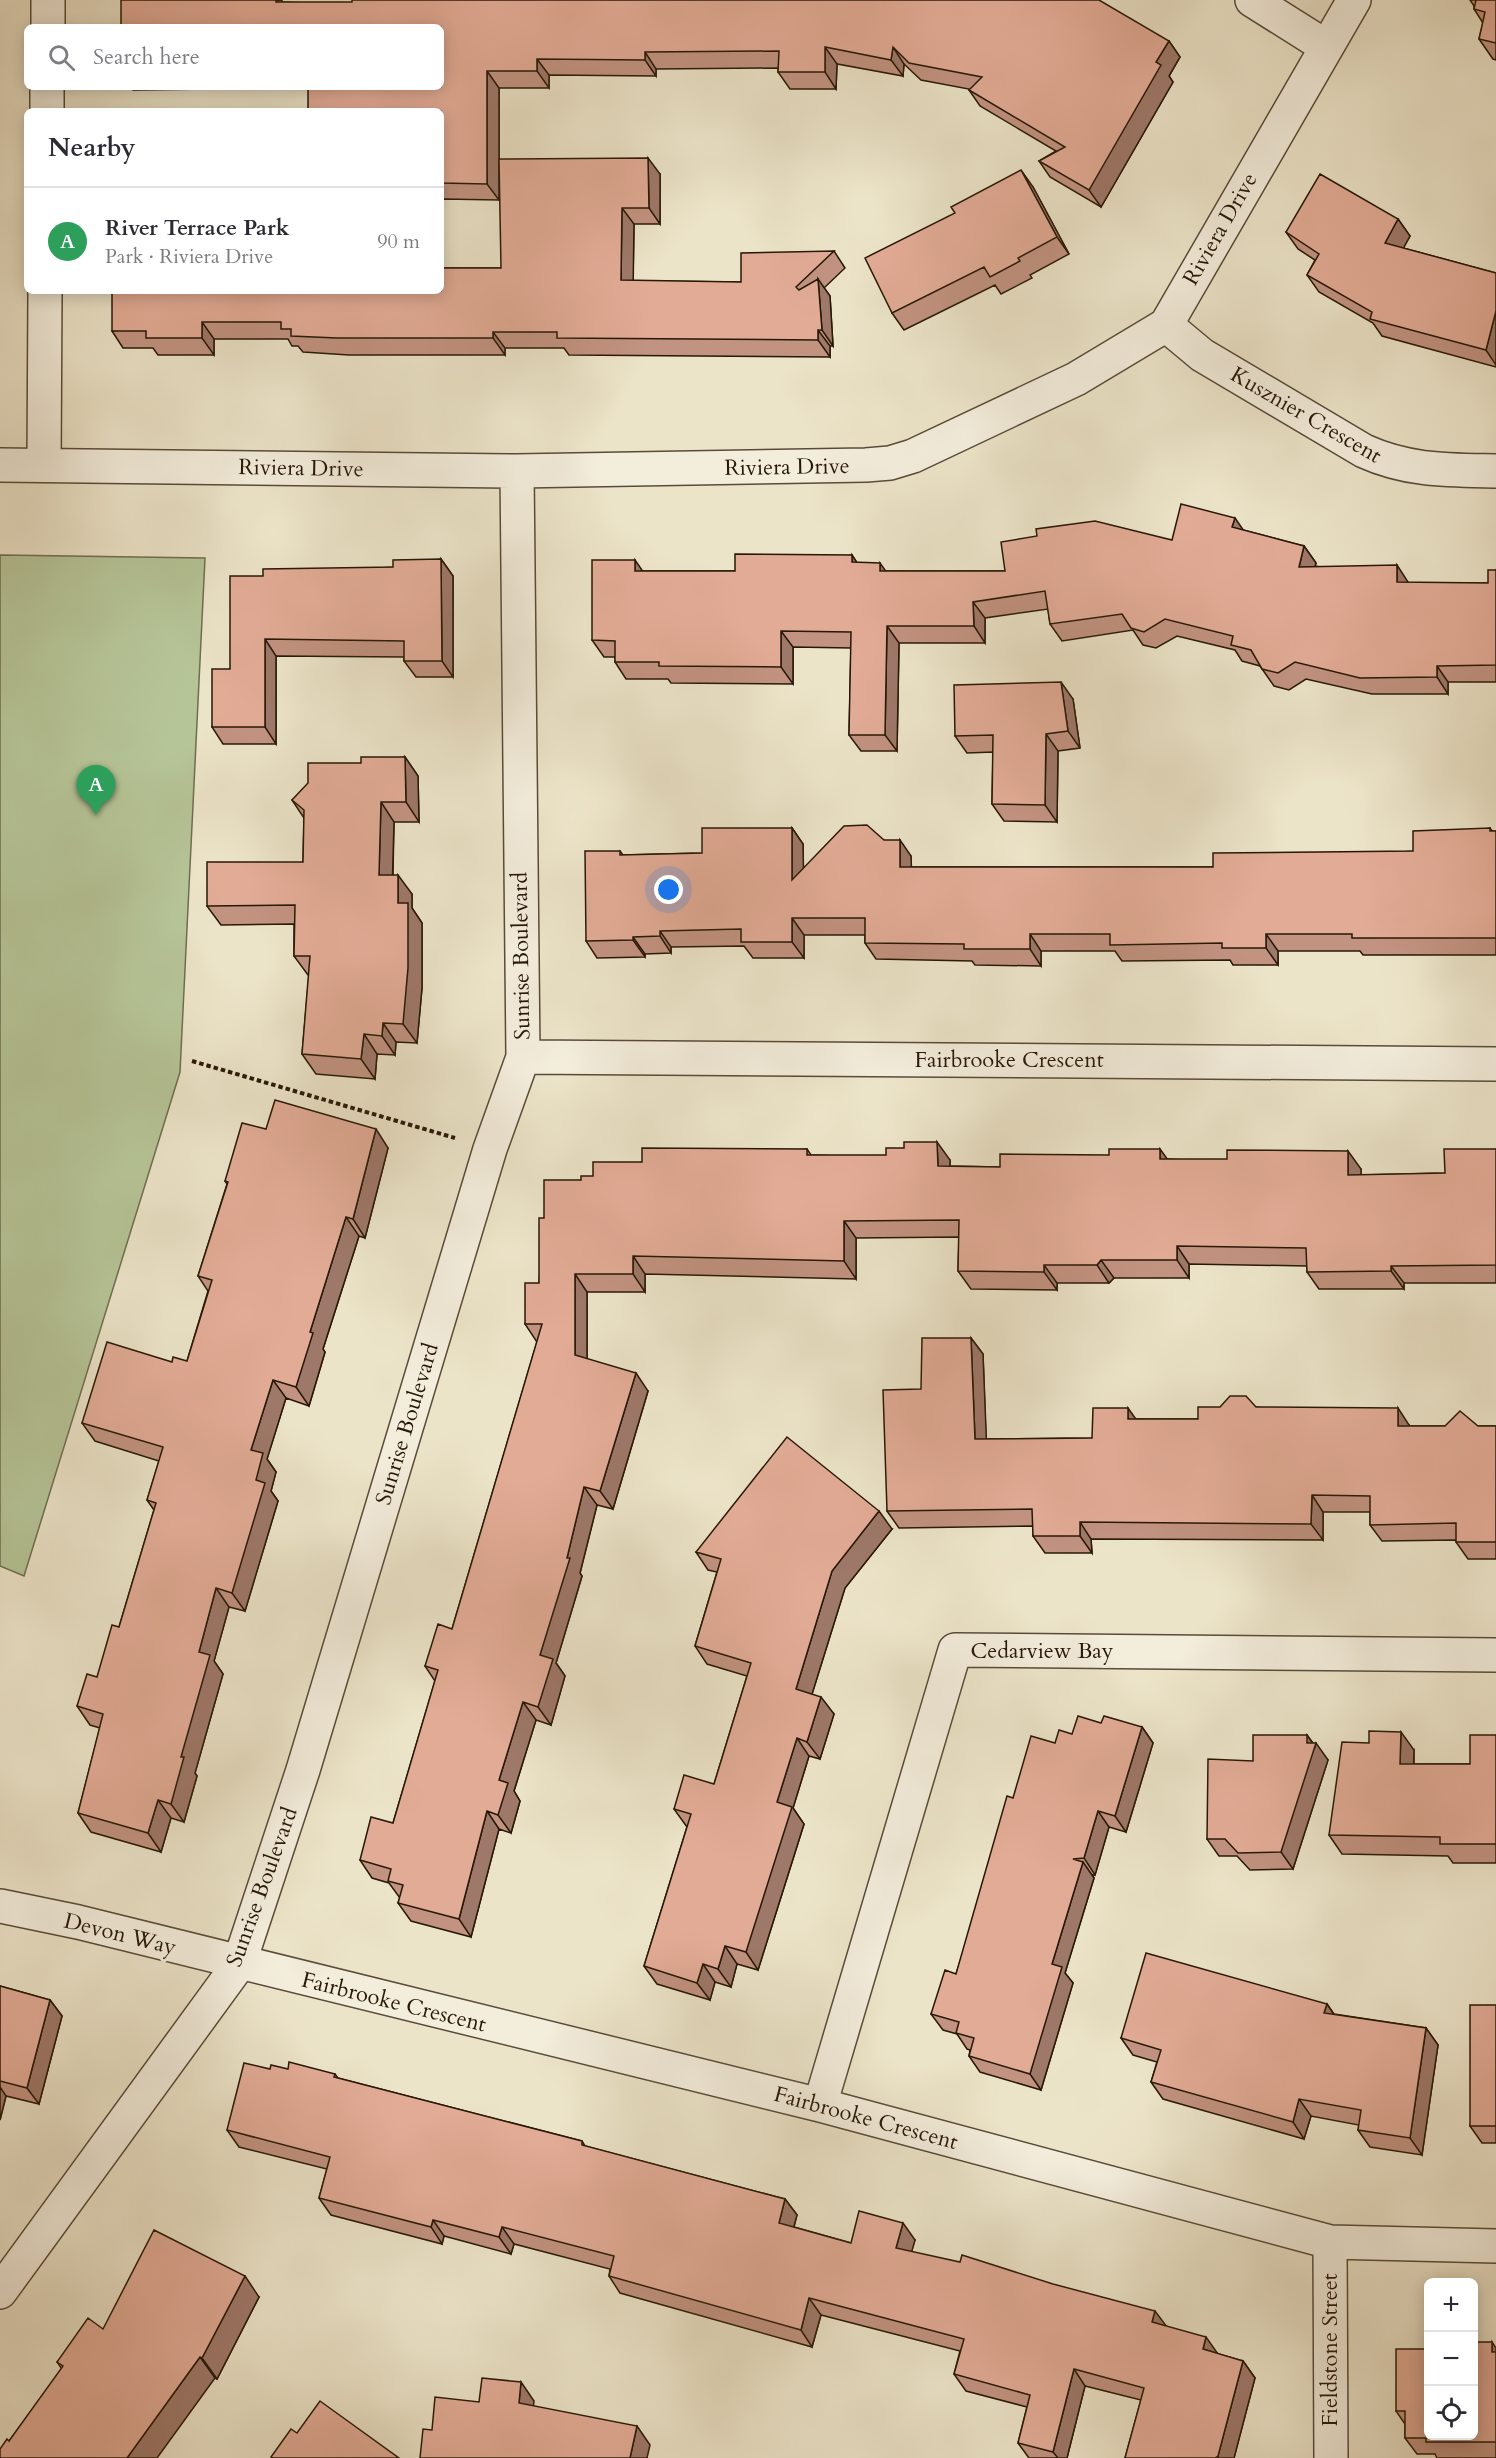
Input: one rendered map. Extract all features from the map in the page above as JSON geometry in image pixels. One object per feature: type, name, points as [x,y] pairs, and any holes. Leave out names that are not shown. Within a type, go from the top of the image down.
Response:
[{"type":"street","points":[[48,0],[48,24]]},
{"type":"street","points":[[1252,0],[1325,46]]},
{"type":"street","name":"Riviera Drive","points":[[0,465],[517,471],[890,463],[913,456],[1076,380],[1166,325],[1325,46],[1354,0]]},
{"type":"street","points":[[47,90],[47,108]]},
{"type":"street","points":[[44,465],[45,294]]},
{"type":"street","name":"Kusznier Crescent","points":[[1166,325],[1202,355],[1364,451],[1390,463],[1417,469],[1496,471]]},
{"type":"street","name":"Sunrise Boulevard","points":[[0,2292],[238,1964],[303,1770],[490,1149],[523,1057],[517,471]]},
{"type":"street","name":"Fairbrooke Crescent","points":[[523,1057],[1496,1064]]},
{"type":"street","name":"Cedarview Bay","points":[[820,2106],[954,1650],[1496,1655]]},
{"type":"street","name":"Devon Way","points":[[0,1906],[78,1922],[238,1964]]},
{"type":"street","name":"Fairbrooke Crescent","points":[[238,1964],[820,2106],[1330,2242],[1496,2246]]},
{"type":"street","name":"Fieldstone Street","points":[[1330,2242],[1330,2458]]},
{"type":"path","points":[[192,1061],[490,1149]]},
{"type":"green space","points":[[0,555],[205,558],[180,1072],[24,1576],[0,1566]]},
{"type":"building","points":[[121,0],[352,2],[352,0],[1099,0],[1169,41],[1156,62],[1161,65],[1089,190],[1039,161],[1065,147],[969,90],[982,77],[909,63],[893,47],[891,60],[825,47],[825,72],[778,72],[779,51],[645,52],[645,60],[537,59],[537,71],[487,71],[487,184],[444,183],[444,108],[308,108],[308,90],[444,90],[444,24],[121,24]]},
{"type":"building","points":[[1476,0],[1496,0],[1496,43],[1479,39],[1485,12],[1474,9]]},
{"type":"building","points":[[648,158],[649,208],[622,208],[621,280],[741,282],[741,253],[834,251],[796,287],[799,290],[818,279],[822,330],[818,330],[818,340],[557,338],[557,332],[493,332],[493,338],[337,338],[291,336],[291,329],[281,329],[281,322],[202,322],[202,338],[146,338],[146,331],[112,331],[112,294],[444,294],[444,268],[501,268],[499,159]]},
{"type":"building","points":[[1021,170],[1057,237],[1018,258],[1020,261],[990,277],[984,267],[892,313],[865,258],[955,213],[951,207]]},
{"type":"building","points":[[1320,174],[1398,219],[1385,243],[1496,273],[1496,311],[1486,350],[1370,319],[1372,312],[1307,275],[1319,254],[1286,232]]},
{"type":"building","points":[[1181,504],[1235,518],[1232,527],[1304,546],[1299,567],[1397,565],[1397,582],[1488,583],[1488,570],[1496,570],[1496,665],[1437,666],[1437,677],[1360,678],[1295,662],[1278,673],[1262,669],[1251,650],[1231,645],[1233,636],[1165,619],[1144,632],[1131,628],[1122,614],[1050,624],[1045,591],[973,602],[974,626],[887,626],[885,735],[849,735],[851,632],[781,631],[781,667],[659,666],[659,662],[615,662],[615,641],[592,640],[592,560],[635,560],[635,571],[735,571],[735,554],[852,555],[852,562],[880,563],[880,571],[1005,571],[1001,542],[1037,536],[1036,529],[1095,521],[1172,540]]},
{"type":"building","points":[[441,559],[442,661],[404,661],[404,641],[265,639],[265,727],[212,727],[212,669],[230,669],[230,576],[263,576],[263,569],[393,567],[393,560]]},
{"type":"building","points":[[1061,682],[1068,731],[1046,734],[1045,805],[992,804],[993,735],[955,736],[954,685]]},
{"type":"building","points":[[361,757],[405,757],[406,802],[381,802],[379,875],[398,875],[398,903],[408,903],[408,968],[403,1024],[383,1023],[382,1036],[364,1034],[361,1059],[302,1054],[310,956],[294,956],[295,905],[207,906],[207,862],[303,862],[304,810],[292,800],[308,783],[308,763],[361,763]]},
{"type":"building","points":[[867,825],[884,840],[900,840],[900,867],[1213,867],[1213,853],[1413,851],[1413,831],[1490,828],[1490,831],[1496,831],[1496,938],[1352,938],[1352,934],[1266,934],[1266,948],[1222,948],[1222,943],[1110,945],[1110,934],[1030,934],[1030,949],[964,949],[964,944],[865,943],[865,918],[792,918],[792,942],[741,942],[741,929],[660,931],[660,936],[633,937],[633,940],[586,941],[585,851],[620,851],[620,855],[702,853],[702,828],[792,828],[792,880],[844,826]]},
{"type":"building","points":[[275,1100],[376,1129],[353,1219],[346,1217],[310,1332],[313,1333],[296,1387],[273,1380],[251,1450],[263,1453],[256,1480],[265,1483],[232,1593],[216,1588],[199,1652],[210,1655],[181,1757],[184,1757],[171,1804],[158,1800],[148,1833],[78,1813],[103,1714],[77,1706],[87,1674],[97,1677],[112,1625],[119,1627],[156,1503],[147,1500],[163,1447],[82,1423],[107,1342],[172,1362],[173,1357],[187,1361],[212,1280],[198,1276],[228,1182],[225,1181],[242,1123],[266,1129]]},
{"type":"building","points":[[904,1142],[937,1142],[938,1166],[1000,1167],[1000,1154],[1109,1155],[1109,1149],[1160,1149],[1160,1159],[1227,1159],[1227,1150],[1348,1151],[1348,1175],[1445,1173],[1444,1149],[1496,1149],[1496,1265],[1391,1266],[1391,1271],[1307,1272],[1306,1248],[1177,1246],[1177,1260],[1101,1260],[1097,1265],[1044,1265],[1044,1272],[958,1271],[959,1220],[844,1221],[844,1261],[633,1256],[633,1274],[575,1274],[575,1355],[636,1373],[600,1491],[584,1487],[567,1558],[570,1558],[540,1655],[553,1659],[538,1707],[523,1702],[499,1780],[508,1783],[498,1815],[487,1811],[459,1919],[398,1903],[403,1885],[388,1881],[391,1869],[360,1860],[371,1817],[393,1823],[438,1670],[425,1666],[438,1624],[452,1629],[542,1324],[525,1324],[525,1283],[539,1283],[539,1218],[544,1218],[544,1180],[581,1180],[581,1176],[593,1176],[593,1162],[642,1162],[642,1148],[807,1149],[807,1155],[886,1155],[886,1148],[904,1148]]},
{"type":"building","points":[[922,1338],[971,1338],[975,1439],[1092,1438],[1093,1408],[1128,1408],[1128,1419],[1198,1419],[1198,1407],[1220,1407],[1230,1396],[1246,1396],[1256,1407],[1398,1408],[1398,1426],[1445,1426],[1460,1411],[1478,1426],[1496,1426],[1496,1542],[1456,1542],[1456,1523],[1370,1525],[1370,1496],[1312,1495],[1311,1524],[1080,1522],[1080,1536],[1033,1536],[1032,1509],[887,1511],[883,1390],[921,1389]]},
{"type":"building","points":[[787,1437],[879,1511],[832,1571],[796,1689],[821,1697],[807,1742],[797,1738],[777,1802],[792,1807],[746,1952],[725,1946],[718,1969],[703,1964],[697,1983],[644,1966],[691,1814],[674,1809],[684,1775],[714,1784],[751,1663],[695,1646],[721,1559],[696,1552]]},
{"type":"building","points":[[1078,1716],[1101,1723],[1104,1716],[1142,1727],[1115,1816],[1098,1811],[1084,1858],[1073,1859],[1083,1862],[1052,1964],[1062,1967],[1030,2074],[969,2056],[974,2038],[956,2033],[959,2022],[931,2014],[945,1970],[956,1974],[1007,1796],[1013,1798],[1031,1736],[1055,1743],[1059,1730],[1072,1734]]},
{"type":"building","points":[[1369,1731],[1401,1732],[1400,1764],[1470,1764],[1470,1735],[1496,1735],[1496,1844],[1440,1844],[1440,1837],[1329,1835],[1342,1742],[1369,1743]]},
{"type":"building","points":[[1253,1735],[1307,1735],[1307,1743],[1316,1743],[1281,1852],[1238,1853],[1225,1839],[1207,1839],[1208,1759],[1253,1761]]},
{"type":"building","points":[[1146,1953],[1327,2004],[1324,2013],[1426,2028],[1410,2138],[1358,2130],[1361,2110],[1299,2099],[1293,2122],[1151,2082],[1161,2050],[1121,2038]]},
{"type":"building","points":[[0,1986],[50,2000],[27,2088],[0,2081]]},
{"type":"building","points":[[1470,2005],[1496,2005],[1496,2126],[1470,2126]]},
{"type":"building","points":[[289,2062],[335,2074],[334,2077],[582,2141],[582,2145],[785,2199],[779,2223],[851,2243],[859,2211],[903,2223],[896,2248],[960,2262],[962,2255],[1053,2284],[1155,2311],[1152,2322],[1206,2337],[1203,2349],[1243,2361],[1218,2456],[1215,2458],[1125,2458],[1144,2388],[1074,2369],[1053,2452],[1018,2443],[1030,2395],[954,2374],[964,2339],[809,2298],[801,2330],[609,2276],[614,2256],[502,2227],[499,2237],[433,2220],[431,2227],[319,2198],[330,2157],[227,2130],[244,2063],[270,2069],[271,2065],[288,2069]]},
{"type":"building","points":[[154,2230],[245,2276],[202,2358],[200,2357],[127,2458],[0,2458],[0,2449],[7,2439],[9,2441],[63,2366],[57,2362],[88,2318],[103,2329]]},
{"type":"building","points":[[1478,2342],[1492,2342],[1492,2352],[1496,2352],[1496,2442],[1426,2442],[1426,2440],[1478,2440]]},
{"type":"building","points":[[1396,2349],[1424,2349],[1424,2438],[1405,2438],[1405,2411],[1396,2411]]},
{"type":"building","points":[[482,2378],[521,2382],[519,2403],[637,2426],[630,2458],[420,2458],[423,2429],[432,2430],[435,2397],[479,2402]]},
{"type":"building","points":[[320,2401],[399,2458],[271,2457],[291,2429],[297,2433]]},
{"type":"place","name":"River Terrace Park","points":[[96,815]]}]
